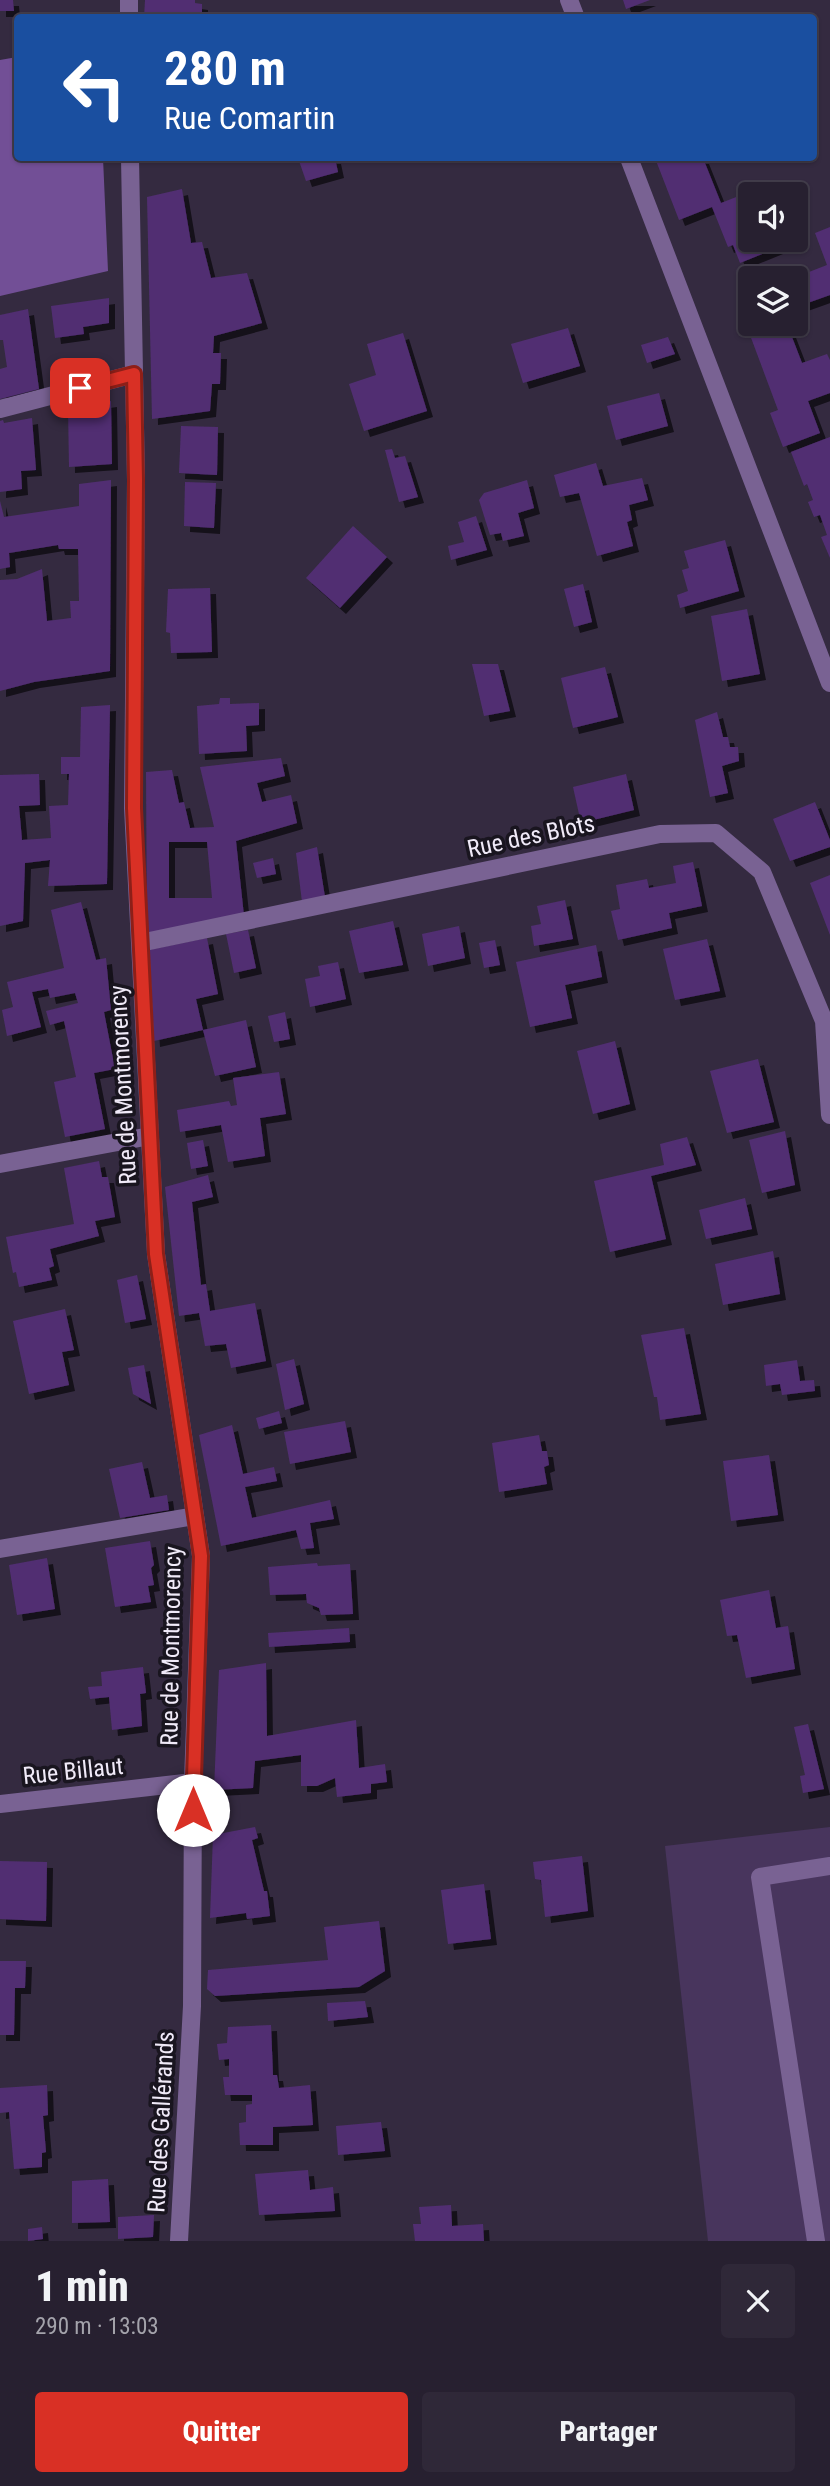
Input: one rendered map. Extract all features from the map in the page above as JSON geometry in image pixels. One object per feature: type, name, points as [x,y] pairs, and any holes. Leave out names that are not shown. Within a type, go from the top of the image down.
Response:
[{"type":"street","name":"Rue de Montmorency","points":[[130,161],[136,480],[134,808],[140,943],[156,1254],[201,1556],[193,1782],[192,2006]]},
{"type":"street","points":[[630,161],[830,683]]},
{"type":"street","points":[[0,410],[134,374]]},
{"type":"street","name":"Rue des Blots","points":[[140,943],[660,834],[716,833],[762,872],[827,1020],[830,1115]]},
{"type":"street","points":[[0,1164],[150,1136]]},
{"type":"street","points":[[0,1549],[195,1516]]},
{"type":"street","name":"Rue Billaut","points":[[0,1804],[193,1782]]},
{"type":"street","points":[[817,2241],[760,1877],[830,1866]]},
{"type":"street","name":"Rue des Gallérands","points":[[179,2241],[192,2006]]},
{"type":"shaded area","points":[[14,58],[14,161],[103,161],[108,271],[0,296],[0,60]]},
{"type":"shaded area","points":[[830,1827],[830,2241],[708,2241],[665,1846]]},
{"type":"building","points":[[0,0],[13,0],[14,11],[0,11]]},
{"type":"building","points":[[145,0],[195,0],[195,3],[202,4],[202,14],[144,14]]},
{"type":"building","points":[[623,0],[650,0],[626,9]]},
{"type":"building","points":[[299,161],[336,161],[338,172],[306,181]]},
{"type":"building","points":[[656,161],[704,161],[721,203],[738,196],[738,252],[767,252],[740,263],[733,245],[728,247],[712,207],[679,220]]},
{"type":"building","points":[[182,189],[191,243],[202,242],[211,278],[247,273],[262,323],[214,336],[213,353],[221,353],[220,384],[212,384],[210,411],[152,419],[147,197]]},
{"type":"building","points":[[830,227],[830,295],[808,303],[808,272],[827,265],[815,233]]},
{"type":"building","points":[[109,298],[109,323],[83,327],[84,334],[55,338],[51,306]]},
{"type":"building","points":[[28,309],[39,389],[0,399],[0,369],[7,367],[3,340],[0,340],[0,315]]},
{"type":"building","points":[[568,328],[580,366],[523,383],[511,344]]},
{"type":"building","points":[[403,333],[427,411],[364,431],[349,384],[376,375],[367,344]]},
{"type":"building","points":[[750,336],[792,336],[802,363],[827,354],[830,360],[830,393],[808,401],[820,433],[783,447],[770,413],[778,410]]},
{"type":"building","points":[[668,337],[675,354],[647,363],[641,345]]},
{"type":"building","points":[[659,393],[668,426],[616,440],[607,406]]},
{"type":"building","points":[[111,401],[112,464],[69,467],[68,407]]},
{"type":"building","points":[[32,418],[36,470],[21,471],[22,489],[0,492],[0,421],[3,420],[4,423]]},
{"type":"building","points":[[181,426],[218,427],[217,475],[179,473]]},
{"type":"building","points":[[830,437],[830,558],[821,537],[827,535],[820,515],[814,517],[808,502],[813,500],[807,484],[804,486],[791,452]]},
{"type":"building","points":[[392,449],[395,458],[405,456],[418,497],[399,502],[385,450]]},
{"type":"building","points":[[596,463],[603,486],[642,478],[648,500],[629,505],[632,520],[627,522],[633,546],[597,556],[579,493],[560,497],[554,475]]},
{"type":"building","points":[[111,480],[110,671],[34,682],[0,691],[0,580],[17,579],[42,569],[47,621],[71,618],[70,601],[79,601],[78,549],[59,549],[58,545],[9,553],[10,567],[0,569],[0,501],[4,517],[79,506],[79,484]]},
{"type":"building","points":[[527,480],[534,508],[518,513],[524,536],[503,541],[501,533],[490,535],[479,500],[484,493]]},
{"type":"building","points":[[185,482],[216,483],[214,528],[184,526]]},
{"type":"building","points":[[476,516],[487,550],[451,560],[448,546],[464,542],[458,522]]},
{"type":"building","points":[[353,526],[387,557],[340,608],[306,578]]},
{"type":"building","points":[[725,540],[739,591],[680,608],[677,595],[688,591],[682,570],[689,568],[684,551]]},
{"type":"building","points":[[583,584],[592,622],[574,627],[564,589]]},
{"type":"building","points":[[210,588],[212,652],[171,653],[170,633],[166,632],[168,589]]},
{"type":"building","points":[[747,609],[760,674],[722,681],[711,616]]},
{"type":"building","points":[[472,664],[498,664],[510,711],[484,716]]},
{"type":"building","points":[[605,667],[618,717],[573,728],[561,678]]},
{"type":"building","points":[[220,698],[230,698],[230,704],[259,703],[259,725],[246,726],[247,751],[199,754],[197,706],[219,704]]},
{"type":"building","points":[[110,705],[107,884],[48,886],[50,860],[25,863],[23,921],[0,926],[0,775],[39,774],[40,805],[19,806],[22,840],[51,838],[49,806],[68,805],[69,774],[61,774],[61,757],[80,757],[81,707]]},
{"type":"building","points":[[717,712],[723,737],[728,737],[730,747],[738,747],[739,761],[722,766],[728,793],[710,797],[695,720]]},
{"type":"building","points":[[281,758],[285,776],[257,783],[262,802],[291,795],[297,823],[236,841],[244,916],[147,932],[146,772],[172,770],[179,803],[184,802],[190,828],[214,827],[200,767]],"holes":[[[169,842],[207,842],[212,898],[169,898]]]},
{"type":"building","points":[[626,774],[634,810],[581,823],[573,787]]},
{"type":"building","points":[[815,802],[830,840],[830,847],[790,861],[773,819]]},
{"type":"building","points":[[317,847],[325,897],[302,902],[296,853]]},
{"type":"building","points":[[273,858],[276,874],[257,878],[253,863]]},
{"type":"building","points":[[693,862],[702,906],[669,913],[672,928],[618,940],[611,911],[620,909],[616,885],[647,879],[649,888],[676,883],[673,866]]},
{"type":"building","points":[[830,875],[830,935],[810,883]]},
{"type":"building","points":[[565,900],[573,939],[534,946],[531,926],[541,924],[537,906]]},
{"type":"building","points":[[81,902],[96,960],[106,958],[111,1010],[104,1012],[115,1069],[94,1073],[105,1129],[65,1137],[54,1082],[76,1077],[64,1021],[50,1025],[46,1011],[78,1003],[75,993],[50,998],[48,989],[32,992],[41,1027],[7,1036],[2,1010],[13,1007],[7,982],[64,968],[51,910]]},
{"type":"building","points":[[393,921],[403,965],[359,973],[349,931]]},
{"type":"building","points":[[459,926],[465,958],[428,966],[422,934]]},
{"type":"building","points":[[248,930],[256,968],[234,973],[226,934]]},
{"type":"building","points":[[207,938],[218,994],[196,999],[203,1030],[154,1041],[148,950]]},
{"type":"building","points":[[707,939],[720,991],[675,1000],[663,949]]},
{"type":"building","points":[[495,940],[500,965],[484,968],[479,943]]},
{"type":"building","points":[[596,945],[602,977],[565,985],[572,1018],[530,1027],[516,962]]},
{"type":"building","points":[[338,962],[346,999],[310,1007],[305,979],[320,976],[318,966]]},
{"type":"building","points":[[285,1012],[290,1039],[274,1042],[268,1016]]},
{"type":"building","points":[[246,1020],[256,1067],[215,1076],[203,1030]]},
{"type":"building","points":[[615,1041],[630,1104],[593,1114],[577,1051]]},
{"type":"building","points":[[758,1059],[774,1122],[727,1133],[710,1071]]},
{"type":"building","points":[[279,1072],[286,1114],[260,1118],[265,1156],[228,1162],[221,1125],[180,1132],[177,1110],[229,1101],[231,1106],[237,1105],[233,1078]]},
{"type":"building","points":[[785,1131],[795,1185],[762,1193],[749,1140]]},
{"type":"building","points":[[687,1137],[696,1165],[651,1176],[666,1239],[610,1252],[594,1181],[664,1165],[660,1144]]},
{"type":"building","points":[[203,1140],[208,1166],[191,1169],[187,1143]]},
{"type":"building","points":[[99,1161],[102,1177],[108,1177],[115,1217],[95,1221],[99,1236],[50,1249],[54,1266],[49,1268],[52,1280],[19,1287],[16,1272],[13,1273],[6,1237],[74,1224],[64,1168]]},
{"type":"building","points":[[208,1175],[213,1197],[192,1202],[201,1285],[206,1284],[210,1311],[255,1303],[266,1361],[231,1368],[226,1344],[205,1346],[199,1313],[179,1316],[165,1187]]},
{"type":"building","points":[[745,1198],[752,1229],[706,1239],[699,1210]]},
{"type":"building","points":[[773,1251],[780,1294],[723,1305],[715,1264]]},
{"type":"building","points":[[137,1275],[146,1319],[125,1323],[117,1280]]},
{"type":"building","points":[[65,1309],[74,1350],[62,1352],[69,1385],[29,1394],[13,1321]]},
{"type":"building","points":[[684,1328],[701,1414],[660,1420],[641,1335]]},
{"type":"building","points":[[294,1359],[304,1404],[285,1410],[276,1364]]},
{"type":"building","points":[[797,1360],[800,1381],[814,1380],[815,1391],[782,1395],[780,1384],[766,1386],[764,1365]]},
{"type":"building","points":[[144,1365],[151,1404],[133,1394],[128,1368]]},
{"type":"building","points":[[279,1411],[282,1423],[259,1429],[256,1418]]},
{"type":"building","points":[[345,1421],[351,1452],[290,1464],[284,1432]]},
{"type":"building","points":[[232,1425],[243,1474],[274,1467],[277,1481],[245,1487],[252,1518],[330,1500],[334,1519],[310,1523],[314,1548],[301,1549],[296,1530],[221,1546],[199,1435]]},
{"type":"building","points":[[539,1435],[542,1451],[547,1451],[549,1465],[544,1467],[547,1484],[499,1492],[492,1443]]},
{"type":"building","points":[[769,1455],[778,1515],[731,1521],[723,1461]]},
{"type":"building","points":[[142,1462],[150,1498],[167,1495],[169,1510],[120,1518],[109,1469]]},
{"type":"building","points":[[150,1541],[154,1565],[151,1568],[154,1585],[148,1586],[151,1602],[115,1607],[105,1548]]},
{"type":"building","points":[[47,1558],[55,1609],[17,1615],[9,1565]]},
{"type":"building","points":[[317,1563],[318,1566],[350,1564],[353,1614],[321,1615],[319,1608],[307,1603],[306,1594],[270,1595],[268,1567]]},
{"type":"building","points":[[769,1590],[776,1628],[788,1626],[795,1669],[746,1678],[737,1635],[727,1636],[720,1600]]},
{"type":"building","points":[[349,1628],[350,1642],[269,1647],[268,1633]]},
{"type":"building","points":[[266,1663],[267,1736],[356,1720],[359,1768],[385,1764],[387,1782],[371,1784],[371,1793],[337,1797],[335,1778],[317,1786],[301,1786],[301,1755],[255,1761],[253,1788],[214,1790],[219,1670]]},
{"type":"building","points":[[143,1667],[146,1693],[140,1694],[142,1726],[112,1730],[109,1697],[90,1699],[88,1687],[102,1686],[101,1672]]},
{"type":"building","points":[[808,1724],[824,1789],[803,1793],[800,1776],[805,1775],[794,1727]]},
{"type":"building","points":[[255,1827],[258,1838],[252,1840],[264,1891],[267,1891],[270,1916],[247,1919],[246,1913],[210,1918],[213,1835]]},
{"type":"building","points":[[582,1856],[588,1911],[545,1917],[541,1880],[535,1879],[533,1862]]},
{"type":"building","points":[[0,1861],[47,1862],[46,1921],[0,1919]]},
{"type":"building","points":[[484,1884],[491,1939],[448,1944],[441,1890]]},
{"type":"building","points":[[379,1921],[385,1971],[359,1987],[215,1996],[207,1989],[208,1970],[328,1960],[324,1927]]},
{"type":"building","points":[[0,1961],[26,1961],[25,1988],[15,1988],[14,2035],[0,2035]]},
{"type":"building","points":[[365,2001],[368,2017],[328,2021],[327,2003]]},
{"type":"building","points":[[271,2025],[273,2075],[277,2075],[279,2088],[310,2085],[313,2125],[273,2127],[273,2145],[240,2145],[239,2123],[246,2122],[246,2105],[252,2104],[252,2095],[225,2095],[223,2077],[229,2077],[229,2059],[219,2060],[217,2044],[227,2043],[228,2027]]},
{"type":"building","points":[[47,2085],[48,2115],[43,2116],[46,2152],[42,2153],[42,2167],[14,2169],[9,2112],[0,2113],[0,2088]]},
{"type":"building","points":[[381,2122],[385,2151],[338,2155],[336,2126]]},
{"type":"building","points":[[308,2170],[310,2190],[333,2187],[335,2211],[259,2215],[255,2174]]},
{"type":"building","points":[[108,2179],[110,2222],[72,2223],[72,2181]]},
{"type":"building","points":[[451,2205],[452,2226],[483,2224],[484,2241],[415,2241],[413,2224],[421,2224],[419,2207]]},
{"type":"building","points":[[154,2215],[153,2237],[118,2239],[118,2217]]},
{"type":"building","points":[[42,2227],[43,2239],[28,2241],[28,2229]]},
{"type":"route","points":[[80,388],[134,374],[134,808],[156,1254],[201,1556],[193,1810]]}]
